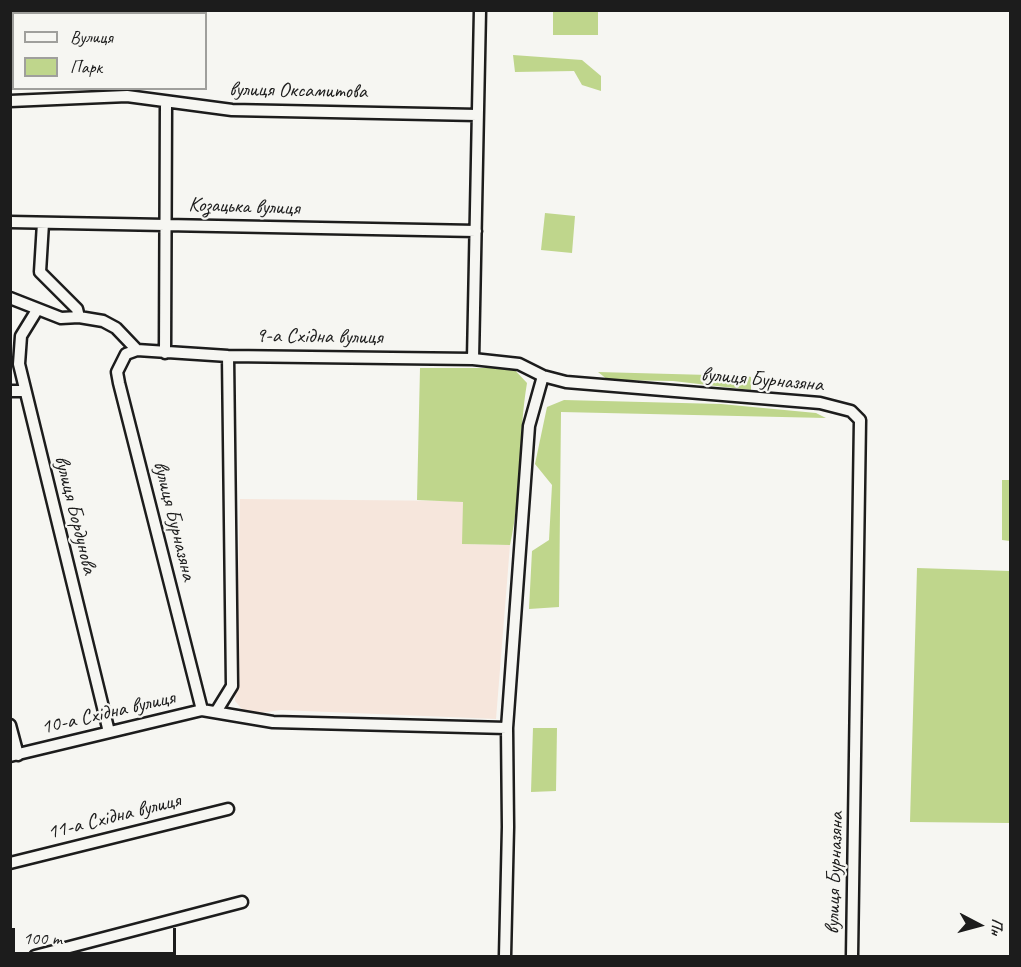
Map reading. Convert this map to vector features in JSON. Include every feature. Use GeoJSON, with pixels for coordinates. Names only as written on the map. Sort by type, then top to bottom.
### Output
{"type":"FeatureCollection","features":[{"type":"Feature","properties":{"kind":"street"},"geometry":{"type":"LineString","coordinates":[[473,359],[480,10]]}},
{"type":"Feature","properties":{"kind":"street","name":"вулиця Оксамитова"},"geometry":{"type":"LineString","coordinates":[[10,101],[127,96],[232,110],[477,115]]}},
{"type":"Feature","properties":{"kind":"street"},"geometry":{"type":"LineString","coordinates":[[165,353],[166,103]]}},
{"type":"Feature","properties":{"kind":"street","name":"Козацька вулиця"},"geometry":{"type":"LineString","coordinates":[[10,222],[476,231]]}},
{"type":"Feature","properties":{"kind":"street"},"geometry":{"type":"LineString","coordinates":[[43,223],[40,272],[77,309],[79,317]]}},
{"type":"Feature","properties":{"kind":"street"},"geometry":{"type":"LineString","coordinates":[[10,298],[61,318],[79,317],[104,321],[116,328],[137,350]]}},
{"type":"Feature","properties":{"kind":"street","name":"вулиця Бордунова"},"geometry":{"type":"LineString","coordinates":[[37,310],[21,336],[18,348],[24,391],[109,732]]}},
{"type":"Feature","properties":{"kind":"street","name":"9-а Східна вулиця"},"geometry":{"type":"LineString","coordinates":[[137,350],[228,356],[473,359]]}},
{"type":"Feature","properties":{"kind":"street","name":"вулиця Бурназяна"},"geometry":{"type":"LineString","coordinates":[[137,350],[126,354],[117,372],[202,710]]}},
{"type":"Feature","properties":{"kind":"street","name":"вулиця Бурназяна"},"geometry":{"type":"LineString","coordinates":[[216,712],[232,686],[228,356]]}},
{"type":"Feature","properties":{"kind":"street","name":"вулиця Бурназяна"},"geometry":{"type":"LineString","coordinates":[[473,359],[519,364],[543,376],[604,386],[781,398],[820,403],[851,411],[858,417],[861,426],[852,957]]}},
{"type":"Feature","properties":{"kind":"street"},"geometry":{"type":"LineString","coordinates":[[505,957],[508,827],[507,728],[529,426],[543,376]]}},
{"type":"Feature","properties":{"kind":"street"},"geometry":{"type":"LineString","coordinates":[[10,391],[24,391]]}},
{"type":"Feature","properties":{"kind":"street","name":"10-а Східна вулиця"},"geometry":{"type":"LineString","coordinates":[[14,755],[202,710],[273,722],[507,728]]}},
{"type":"Feature","properties":{"kind":"street"},"geometry":{"type":"LineString","coordinates":[[10,725],[14,755]]}},
{"type":"Feature","properties":{"kind":"street","name":"11-а Східна вулиця"},"geometry":{"type":"LineString","coordinates":[[10,863],[228,809]]}},
{"type":"Feature","properties":{"kind":"street"},"geometry":{"type":"LineString","coordinates":[[35,957],[242,902]]}},
{"type":"Feature","properties":{"kind":"shaded area"},"geometry":{"type":"Polygon","coordinates":[[[240,499],[463,501],[463,544],[510,545],[496,719],[281,710],[247,715],[235,701],[240,499]]]}},
{"type":"Feature","properties":{"kind":"green space"},"geometry":{"type":"Polygon","coordinates":[[[35,11],[157,11],[157,12],[37,12],[35,11]]]}},
{"type":"Feature","properties":{"kind":"green space"},"geometry":{"type":"Polygon","coordinates":[[[553,11],[598,11],[598,35],[553,35],[553,11]]]}},
{"type":"Feature","properties":{"kind":"green space"},"geometry":{"type":"Polygon","coordinates":[[[513,55],[582,60],[601,76],[601,91],[582,85],[574,71],[515,72],[513,55]]]}},
{"type":"Feature","properties":{"kind":"green space"},"geometry":{"type":"Polygon","coordinates":[[[545,213],[575,216],[572,253],[541,250],[545,213]]]}},
{"type":"Feature","properties":{"kind":"green space"},"geometry":{"type":"Polygon","coordinates":[[[420,368],[513,368],[527,383],[514,525],[510,545],[462,544],[463,502],[417,500],[420,368]]]}},
{"type":"Feature","properties":{"kind":"green space"},"geometry":{"type":"Polygon","coordinates":[[[598,372],[746,376],[751,377],[751,390],[673,381],[608,380],[598,372]]]}},
{"type":"Feature","properties":{"kind":"green space"},"geometry":{"type":"Polygon","coordinates":[[[564,400],[721,404],[816,413],[826,418],[561,412],[559,607],[529,609],[532,551],[549,540],[552,485],[535,464],[547,407],[564,400]]]}},
{"type":"Feature","properties":{"kind":"green space"},"geometry":{"type":"Polygon","coordinates":[[[1002,480],[1010,480],[1010,541],[1002,540],[1002,480]]]}},
{"type":"Feature","properties":{"kind":"green space"},"geometry":{"type":"Polygon","coordinates":[[[917,568],[1010,571],[1010,823],[910,822],[917,568]]]}},
{"type":"Feature","properties":{"kind":"green space"},"geometry":{"type":"Polygon","coordinates":[[[533,728],[557,728],[556,791],[531,792],[533,728]]]}}]}
